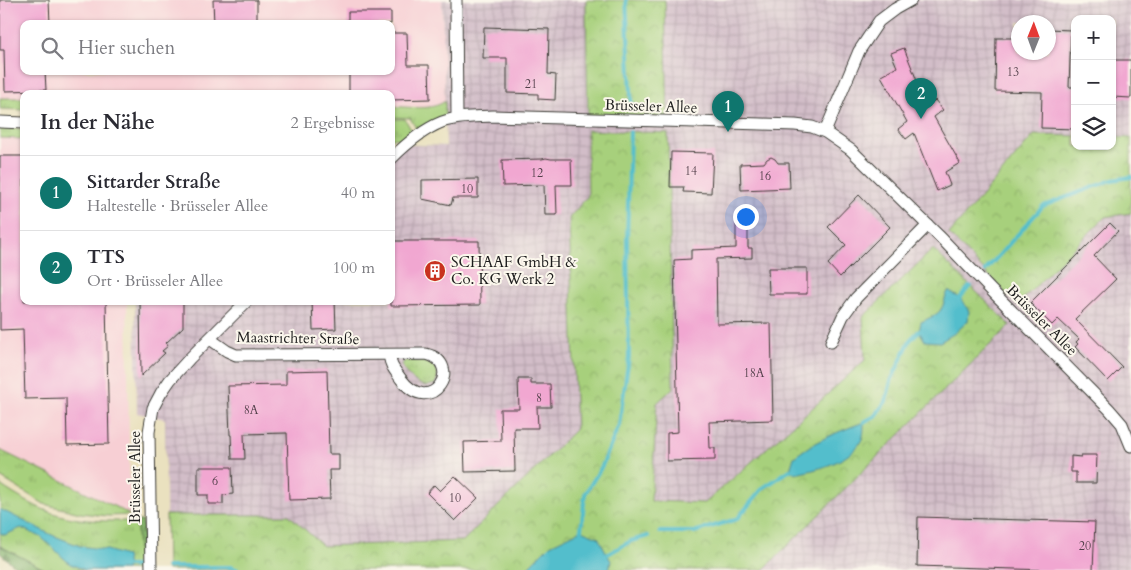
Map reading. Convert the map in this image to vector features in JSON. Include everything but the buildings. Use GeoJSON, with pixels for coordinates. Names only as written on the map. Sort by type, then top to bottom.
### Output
{"type":"FeatureCollection","features":[{"type":"Feature","properties":{"kind":"street"},"geometry":{"type":"LineString","coordinates":[[456,0],[457,118]]}},
{"type":"Feature","properties":{"kind":"street"},"geometry":{"type":"LineString","coordinates":[[825,132],[859,51],[879,21],[911,0]]}},
{"type":"Feature","properties":{"kind":"street","name":"Brüsseler Allee"},"geometry":{"type":"LineString","coordinates":[[395,152],[418,135],[442,122],[457,118],[493,116],[795,124],[825,132],[851,150],[928,225],[1109,409],[1122,424],[1130,442]]}},
{"type":"Feature","properties":{"kind":"street"},"geometry":{"type":"LineString","coordinates":[[0,122],[20,123]]}},
{"type":"Feature","properties":{"kind":"street"},"geometry":{"type":"LineString","coordinates":[[830,342],[843,316],[856,298],[928,225]]}},
{"type":"Feature","properties":{"kind":"street","name":"Brüsseler Allee"},"geometry":{"type":"LineString","coordinates":[[151,570],[148,432],[152,413],[161,393],[170,380],[243,305]]}},
{"type":"Feature","properties":{"kind":"street","name":"Maastrichter Straße"},"geometry":{"type":"LineString","coordinates":[[210,339],[236,355],[426,354],[437,359],[444,370],[442,382],[439,387],[428,394],[416,392],[404,383],[391,366],[389,355]]}},
{"type":"Feature","properties":{"kind":"shaded area"},"geometry":{"type":"Polygon","coordinates":[[[0,0],[442,0],[445,101],[431,107],[395,106],[395,90],[20,90],[20,98],[0,98],[0,0]]]}},
{"type":"Feature","properties":{"kind":"shaded area"},"geometry":{"type":"Polygon","coordinates":[[[442,0],[1131,0],[1131,570],[167,570],[165,419],[137,413],[135,305],[395,305],[395,144],[446,146],[442,0]]]}},
{"type":"Feature","properties":{"kind":"shaded area"},"geometry":{"type":"Polygon","coordinates":[[[0,128],[20,129],[20,305],[127,305],[130,515],[0,450],[0,128]]]}},
{"type":"Feature","properties":{"kind":"green space"},"geometry":{"type":"Polygon","coordinates":[[[586,0],[665,0],[668,118],[588,117],[586,0]]]}},
{"type":"Feature","properties":{"kind":"green space"},"geometry":{"type":"Polygon","coordinates":[[[0,98],[20,98],[20,110],[0,109],[0,98]]]}},
{"type":"Feature","properties":{"kind":"green space"},"geometry":{"type":"Polygon","coordinates":[[[445,101],[445,117],[417,130],[410,118],[395,117],[395,106],[427,107],[445,101]]]}},
{"type":"Feature","properties":{"kind":"green space"},"geometry":{"type":"Polygon","coordinates":[[[395,119],[405,119],[413,133],[402,139],[395,138],[395,119]]]}},
{"type":"Feature","properties":{"kind":"green space"},"geometry":{"type":"Polygon","coordinates":[[[0,128],[20,129],[20,139],[0,138],[0,128]]]}},
{"type":"Feature","properties":{"kind":"green space"},"geometry":{"type":"Polygon","coordinates":[[[587,130],[668,133],[673,388],[657,403],[651,501],[705,503],[818,403],[865,360],[863,317],[933,249],[1010,325],[763,570],[167,570],[166,515],[289,515],[323,546],[463,541],[576,429],[569,218],[588,196],[587,130]]]}},
{"type":"Feature","properties":{"kind":"green space"},"geometry":{"type":"Polygon","coordinates":[[[1034,135],[1071,136],[1071,150],[1116,150],[1116,137],[1131,138],[1131,213],[1105,217],[1017,305],[949,234],[1034,135]]]}},
{"type":"Feature","properties":{"kind":"green space"},"geometry":{"type":"Polygon","coordinates":[[[404,361],[423,362],[434,366],[437,371],[435,384],[427,386],[415,381],[403,368],[404,361]]]}},
{"type":"Feature","properties":{"kind":"green space"},"geometry":{"type":"Polygon","coordinates":[[[0,450],[130,515],[108,516],[80,513],[44,504],[0,477],[0,450]]]}},
{"type":"Feature","properties":{"kind":"green space"},"geometry":{"type":"Polygon","coordinates":[[[0,485],[28,502],[59,515],[88,520],[137,521],[138,570],[46,570],[0,546],[0,485]]]}},
{"type":"Feature","properties":{"kind":"green space"},"geometry":{"type":"Polygon","coordinates":[[[137,521],[143,521],[144,570],[138,570],[137,521]]]}},
{"type":"Feature","properties":{"kind":"green space"},"geometry":{"type":"Polygon","coordinates":[[[0,546],[46,570],[22,570],[16,567],[0,553],[0,546]]]}},
{"type":"Feature","properties":{"kind":"water"},"geometry":{"type":"Polygon","coordinates":[[[948,291],[960,298],[969,311],[968,321],[955,333],[940,342],[925,341],[919,331],[921,322],[940,311],[948,291]]]}},
{"type":"Feature","properties":{"kind":"water"},"geometry":{"type":"Polygon","coordinates":[[[864,422],[862,439],[856,448],[841,460],[795,474],[790,470],[794,457],[808,447],[828,436],[864,422]]]}},
{"type":"Feature","properties":{"kind":"water"},"geometry":{"type":"Polygon","coordinates":[[[0,509],[52,535],[80,546],[107,550],[126,556],[128,566],[126,570],[85,570],[70,564],[41,537],[21,528],[5,535],[0,533],[0,509]]]}},
{"type":"Feature","properties":{"kind":"water"},"geometry":{"type":"Polygon","coordinates":[[[581,530],[598,537],[611,561],[609,570],[525,570],[550,545],[581,530]]]}},
{"type":"Feature","properties":{"kind":"waterway"},"geometry":{"type":"LineString","coordinates":[[626,0],[631,109]]}},
{"type":"Feature","properties":{"kind":"waterway"},"geometry":{"type":"LineString","coordinates":[[581,530],[585,494],[602,466],[619,425],[629,357],[627,241],[630,132]]}},
{"type":"Feature","properties":{"kind":"waterway"},"geometry":{"type":"LineString","coordinates":[[985,271],[1043,206],[1112,180],[1131,177]]}},
{"type":"Feature","properties":{"kind":"waterway"},"geometry":{"type":"LineString","coordinates":[[960,298],[970,286]]}},
{"type":"Feature","properties":{"kind":"waterway"},"geometry":{"type":"LineString","coordinates":[[864,422],[875,416],[886,401],[891,381],[910,340],[919,331]]}},
{"type":"Feature","properties":{"kind":"waterway"},"geometry":{"type":"LineString","coordinates":[[660,532],[694,532],[737,519],[763,488],[790,470]]}},
{"type":"Feature","properties":{"kind":"waterway"},"geometry":{"type":"LineString","coordinates":[[608,554],[631,541],[648,536]]}},
{"type":"Feature","properties":{"kind":"waterway"},"geometry":{"type":"LineString","coordinates":[[128,566],[144,566]]}},
{"type":"Feature","properties":{"kind":"waterway"},"geometry":{"type":"LineString","coordinates":[[167,567],[231,567],[239,570]]}},
{"type":"Feature","properties":{"kind":"place","name":"TTS"},"geometry":{"type":"Point","coordinates":[921,119]}},
{"type":"Feature","properties":{"kind":"place","name":"Sittarder Straße"},"geometry":{"type":"Point","coordinates":[728,132]}},
{"type":"Feature","properties":{"kind":"place","name":"SCHAAF GmbH & Co. KG Werk 2"},"geometry":{"type":"Point","coordinates":[435,271]}}]}
